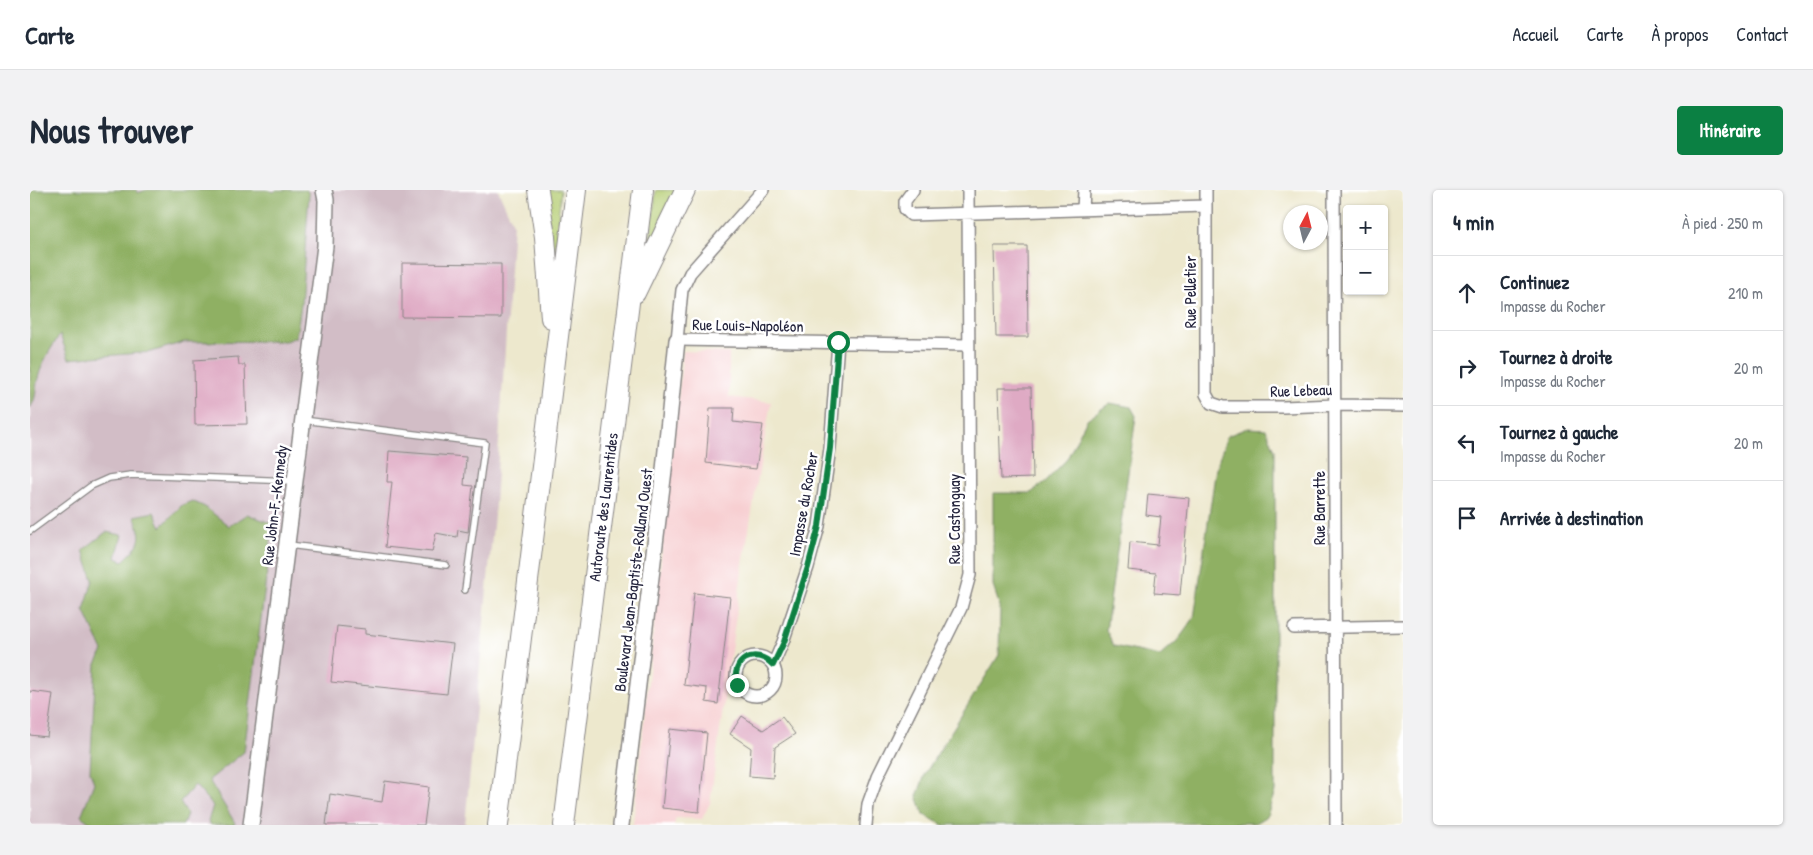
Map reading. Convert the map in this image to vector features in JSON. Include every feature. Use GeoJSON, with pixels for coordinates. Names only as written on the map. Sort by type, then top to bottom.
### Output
{"type":"FeatureCollection","features":[{"type":"Feature","properties":{"kind":"highway"},"geometry":{"type":"LineString","coordinates":[[538,190],[545,238],[554,362]]}},
{"type":"Feature","properties":{"kind":"highway"},"geometry":{"type":"LineString","coordinates":[[498,825],[576,190]]}},
{"type":"Feature","properties":{"kind":"highway","name":"Autoroute des Laurentides"},"geometry":{"type":"LineString","coordinates":[[564,825],[643,190]]}},
{"type":"Feature","properties":{"kind":"highway"},"geometry":{"type":"LineString","coordinates":[[627,308],[685,190]]}},
{"type":"Feature","properties":{"kind":"street","name":"Rue John-F.-Kennedy"},"geometry":{"type":"LineString","coordinates":[[250,825],[325,246],[326,200],[324,190]]}},
{"type":"Feature","properties":{"kind":"street"},"geometry":{"type":"LineString","coordinates":[[677,340],[682,290],[690,273],[763,190]]}},
{"type":"Feature","properties":{"kind":"street"},"geometry":{"type":"LineString","coordinates":[[913,190],[905,200],[905,209],[911,215],[1206,206]]}},
{"type":"Feature","properties":{"kind":"street","name":"Rue Castonguay"},"geometry":{"type":"LineString","coordinates":[[866,825],[868,804],[878,776],[961,608],[970,575],[968,190]]}},
{"type":"Feature","properties":{"kind":"street"},"geometry":{"type":"LineString","coordinates":[[1083,210],[1084,190]]}},
{"type":"Feature","properties":{"kind":"street","name":"Rue Pelletier"},"geometry":{"type":"LineString","coordinates":[[1206,190],[1206,394]]}},
{"type":"Feature","properties":{"kind":"street","name":"Rue Barrette"},"geometry":{"type":"LineString","coordinates":[[1334,190],[1336,825]]}},
{"type":"Feature","properties":{"kind":"street","name":"Rue Louis-Napoléon"},"geometry":{"type":"LineString","coordinates":[[677,340],[968,345]]}},
{"type":"Feature","properties":{"kind":"street","name":"Boulevard Jean-Baptiste-Rolland Ouest"},"geometry":{"type":"LineString","coordinates":[[621,825],[664,470],[677,340]]}},
{"type":"Feature","properties":{"kind":"street","name":"Impasse du Rocher"},"geometry":{"type":"LineString","coordinates":[[773,665],[784,642],[819,526],[830,448],[838,342]]}},
{"type":"Feature","properties":{"kind":"street","name":"Rue Lebeau"},"geometry":{"type":"LineString","coordinates":[[1206,394],[1211,403],[1222,407],[1403,406]]}},
{"type":"Feature","properties":{"kind":"street"},"geometry":{"type":"LineString","coordinates":[[1294,628],[1403,626]]}},
{"type":"Feature","properties":{"kind":"lane"},"geometry":{"type":"LineString","coordinates":[[303,420],[485,443],[465,590]]}},
{"type":"Feature","properties":{"kind":"lane"},"geometry":{"type":"LineString","coordinates":[[30,531],[91,486],[109,478],[131,476],[295,481]]}},
{"type":"Feature","properties":{"kind":"lane"},"geometry":{"type":"LineString","coordinates":[[287,545],[446,565]]}},
{"type":"Feature","properties":{"kind":"shaded area"},"geometry":{"type":"Polygon","coordinates":[[[30,190],[498,190],[513,223],[495,504],[465,825],[30,825],[30,190]]]}},
{"type":"Feature","properties":{"kind":"shaded area"},"geometry":{"type":"Polygon","coordinates":[[[683,351],[729,353],[729,397],[771,402],[743,564],[710,803],[702,819],[676,818],[674,825],[633,825],[683,351]]]}},
{"type":"Feature","properties":{"kind":"green space"},"geometry":{"type":"Polygon","coordinates":[[[30,190],[137,190],[137,193],[147,190],[268,190],[274,192],[276,190],[307,190],[309,195],[301,305],[296,337],[286,341],[184,342],[151,352],[69,359],[60,335],[42,366],[35,397],[30,408],[30,190]]]}},
{"type":"Feature","properties":{"kind":"green space"},"geometry":{"type":"Polygon","coordinates":[[[546,190],[561,190],[553,269],[546,190]]]}},
{"type":"Feature","properties":{"kind":"green space"},"geometry":{"type":"Polygon","coordinates":[[[656,190],[676,190],[649,249],[656,190]]]}},
{"type":"Feature","properties":{"kind":"green space"},"geometry":{"type":"Polygon","coordinates":[[[1110,403],[1131,407],[1136,416],[1106,630],[1114,646],[1160,656],[1178,640],[1194,618],[1216,468],[1227,436],[1247,428],[1266,429],[1275,450],[1275,791],[1267,816],[1255,823],[943,825],[924,815],[917,796],[926,772],[999,655],[1000,607],[993,586],[993,493],[1031,493],[1046,481],[1067,459],[1087,419],[1110,403]]]}},
{"type":"Feature","properties":{"kind":"green space"},"geometry":{"type":"Polygon","coordinates":[[[192,501],[205,507],[229,526],[247,514],[273,524],[244,752],[209,780],[235,823],[234,825],[211,825],[208,821],[213,806],[195,785],[180,802],[187,814],[183,825],[93,825],[81,816],[94,783],[90,771],[96,664],[103,651],[84,610],[93,580],[83,550],[106,532],[122,535],[116,558],[123,561],[134,550],[139,541],[139,530],[134,516],[154,512],[161,527],[182,505],[192,501]]]}},
{"type":"Feature","properties":{"kind":"building"},"geometry":{"type":"Polygon","coordinates":[[[994,246],[1027,246],[1028,337],[996,337],[994,246]]]}},
{"type":"Feature","properties":{"kind":"building"},"geometry":{"type":"Polygon","coordinates":[[[402,263],[501,264],[501,318],[402,317],[402,263]]]}},
{"type":"Feature","properties":{"kind":"building"},"geometry":{"type":"Polygon","coordinates":[[[238,357],[239,365],[245,365],[247,424],[195,425],[194,360],[238,357]]]}},
{"type":"Feature","properties":{"kind":"building"},"geometry":{"type":"Polygon","coordinates":[[[998,388],[1031,388],[1033,478],[1001,479],[998,388]]]}},
{"type":"Feature","properties":{"kind":"building"},"geometry":{"type":"Polygon","coordinates":[[[710,408],[734,408],[733,422],[763,425],[756,469],[706,463],[710,408]]]}},
{"type":"Feature","properties":{"kind":"building"},"geometry":{"type":"Polygon","coordinates":[[[389,451],[466,457],[464,485],[473,486],[468,532],[458,530],[457,537],[436,533],[432,552],[385,547],[392,482],[387,482],[389,451]]]}},
{"type":"Feature","properties":{"kind":"building"},"geometry":{"type":"Polygon","coordinates":[[[1148,494],[1189,498],[1180,595],[1154,593],[1156,573],[1128,570],[1130,542],[1158,545],[1161,517],[1146,515],[1148,494]]]}},
{"type":"Feature","properties":{"kind":"building"},"geometry":{"type":"Polygon","coordinates":[[[694,593],[730,597],[718,704],[706,702],[707,688],[684,685],[694,593]]]}},
{"type":"Feature","properties":{"kind":"building"},"geometry":{"type":"Polygon","coordinates":[[[337,626],[365,629],[365,634],[453,644],[447,694],[331,682],[337,626]]]}},
{"type":"Feature","properties":{"kind":"building"},"geometry":{"type":"Polygon","coordinates":[[[30,691],[53,694],[47,737],[30,735],[30,691]]]}},
{"type":"Feature","properties":{"kind":"building"},"geometry":{"type":"Polygon","coordinates":[[[742,716],[763,730],[782,717],[795,734],[775,747],[773,778],[749,776],[751,748],[730,734],[742,716]]]}},
{"type":"Feature","properties":{"kind":"building"},"geometry":{"type":"Polygon","coordinates":[[[670,729],[707,733],[699,812],[662,808],[670,729]]]}},
{"type":"Feature","properties":{"kind":"building"},"geometry":{"type":"Polygon","coordinates":[[[385,781],[429,787],[424,825],[326,825],[330,794],[382,802],[385,781]]]}},
{"type":"Feature","properties":{"kind":"route"},"geometry":{"type":"LineString","coordinates":[[737,685],[735,679],[736,672],[738,665],[743,660],[749,657],[762,657],[773,665],[784,642],[808,567],[819,526],[830,448],[838,342]]}}]}
